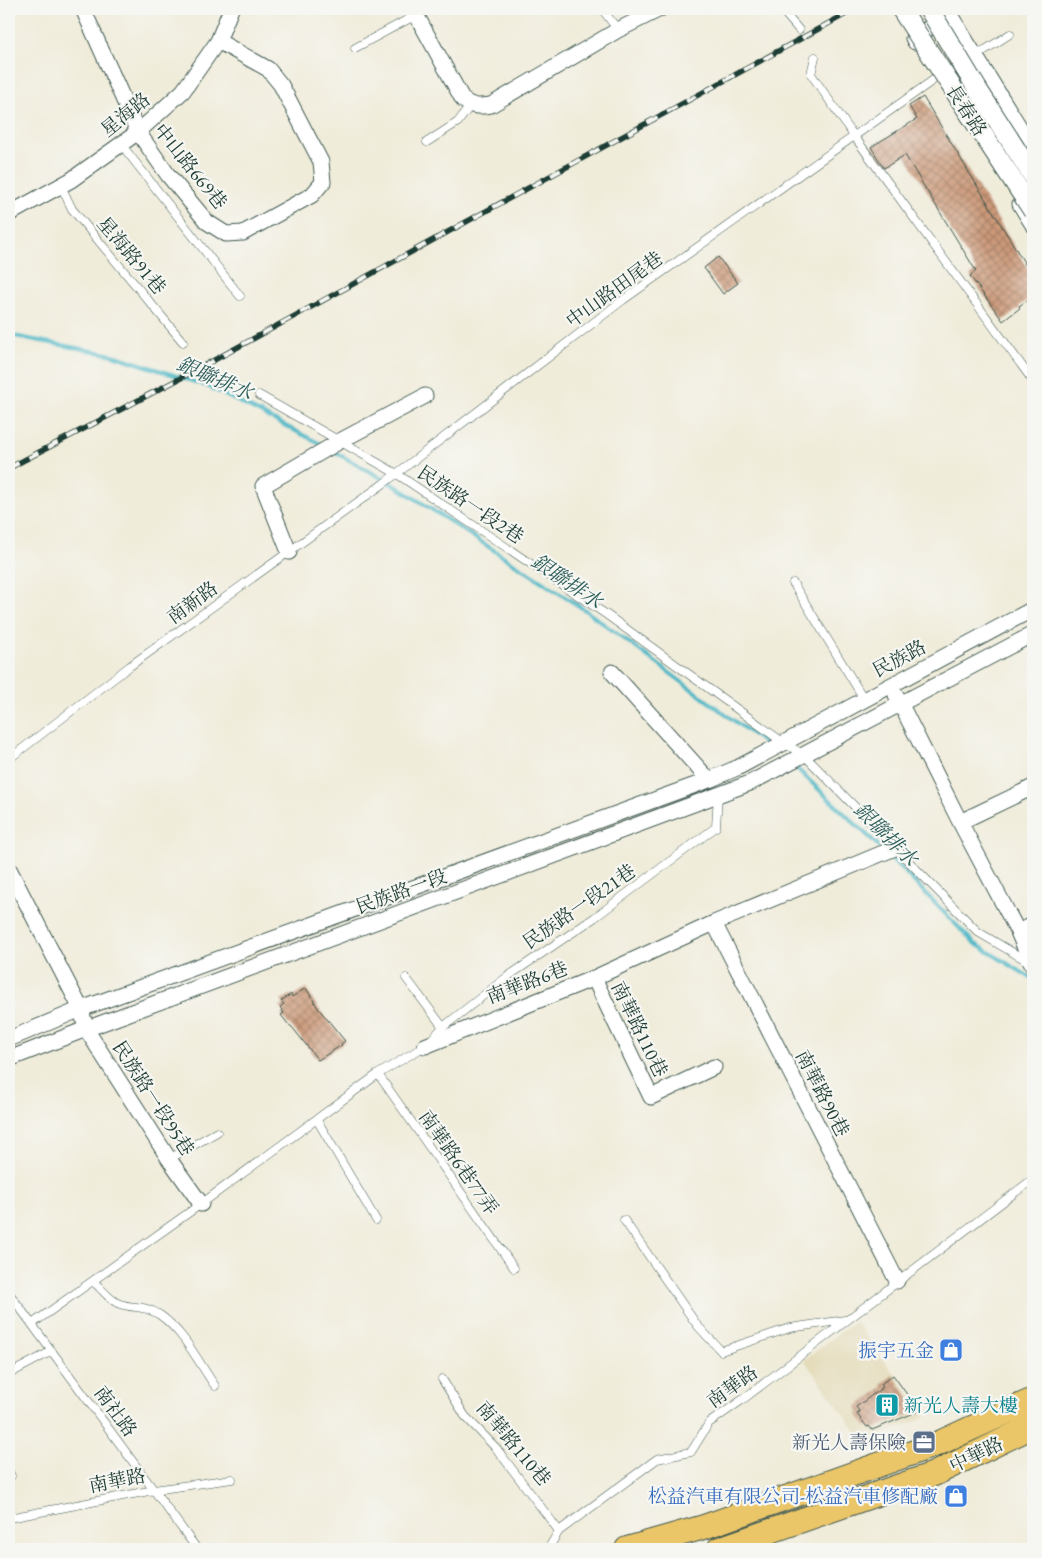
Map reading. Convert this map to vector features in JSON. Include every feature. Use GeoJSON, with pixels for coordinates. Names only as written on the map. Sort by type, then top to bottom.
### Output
{"type":"FeatureCollection","features":[{"type":"Feature","properties":{"kind":"main road","name":"中華路"},"geometry":{"type":"LineString","coordinates":[[627,1549],[704,1527],[937,1444],[1033,1400]]}},
{"type":"Feature","properties":{"kind":"main road","name":"中華路"},"geometry":{"type":"LineString","coordinates":[[719,1549],[934,1474],[1033,1426]]}},
{"type":"Feature","properties":{"kind":"street","name":"中山路669巷"},"geometry":{"type":"LineString","coordinates":[[82,9],[138,132],[168,174],[207,222],[226,234],[243,233],[312,195],[323,182],[321,162],[281,86],[268,69],[218,41]]}},
{"type":"Feature","properties":{"kind":"street","name":"星海路"},"geometry":{"type":"LineString","coordinates":[[10,208],[61,186],[138,132],[183,90],[218,41],[231,9]]}},
{"type":"Feature","properties":{"kind":"street"},"geometry":{"type":"LineString","coordinates":[[415,12],[463,100],[470,106],[478,107],[490,105],[618,30],[660,9]]}},
{"type":"Feature","properties":{"kind":"street","name":"長春路"},"geometry":{"type":"LineString","coordinates":[[901,9],[1033,211]]}},
{"type":"Feature","properties":{"kind":"street","name":"長春路"},"geometry":{"type":"LineString","coordinates":[[928,9],[1033,176]]}},
{"type":"Feature","properties":{"kind":"street"},"geometry":{"type":"LineString","coordinates":[[1033,149],[950,15],[913,38],[1033,225]]}},
{"type":"Feature","properties":{"kind":"street"},"geometry":{"type":"LineString","coordinates":[[289,552],[263,486],[340,441],[425,396]]}},
{"type":"Feature","properties":{"kind":"street","name":"民族路"},"geometry":{"type":"LineString","coordinates":[[776,747],[1033,609]]}},
{"type":"Feature","properties":{"kind":"street"},"geometry":{"type":"LineString","coordinates":[[795,760],[1033,634]]}},
{"type":"Feature","properties":{"kind":"street"},"geometry":{"type":"LineString","coordinates":[[612,672],[709,780]]}},
{"type":"Feature","properties":{"kind":"street"},"geometry":{"type":"LineString","coordinates":[[891,685],[1018,932],[1033,965]]}},
{"type":"Feature","properties":{"kind":"street","name":"民族路一段"},"geometry":{"type":"LineString","coordinates":[[9,1038],[82,1009],[709,780],[739,767],[776,747]]}},
{"type":"Feature","properties":{"kind":"street","name":"民族路一段"},"geometry":{"type":"LineString","coordinates":[[9,1060],[86,1029],[719,795],[750,783],[795,760]]}},
{"type":"Feature","properties":{"kind":"street"},"geometry":{"type":"LineString","coordinates":[[960,822],[1033,787]]}},
{"type":"Feature","properties":{"kind":"street"},"geometry":{"type":"LineString","coordinates":[[595,822],[600,839]]}},
{"type":"Feature","properties":{"kind":"street","name":"南華路6巷"},"geometry":{"type":"LineString","coordinates":[[425,1046],[594,978],[714,923],[888,851]]}},
{"type":"Feature","properties":{"kind":"street","name":"民族路一段95巷"},"geometry":{"type":"LineString","coordinates":[[9,869],[82,1009],[86,1029],[169,1159],[202,1204]]}},
{"type":"Feature","properties":{"kind":"street","name":"南華路90巷"},"geometry":{"type":"LineString","coordinates":[[714,923],[897,1281]]}},
{"type":"Feature","properties":{"kind":"street"},"geometry":{"type":"LineString","coordinates":[[1018,932],[1033,925]]}},
{"type":"Feature","properties":{"kind":"street","name":"南華路110巷"},"geometry":{"type":"LineString","coordinates":[[594,978],[651,1097],[714,1067]]}},
{"type":"Feature","properties":{"kind":"lane"},"geometry":{"type":"LineString","coordinates":[[602,9],[618,30]]}},
{"type":"Feature","properties":{"kind":"lane"},"geometry":{"type":"LineString","coordinates":[[782,9],[799,30]]}},
{"type":"Feature","properties":{"kind":"lane"},"geometry":{"type":"LineString","coordinates":[[355,48],[415,12]]}},
{"type":"Feature","properties":{"kind":"lane","name":"中山路田尾巷"},"geometry":{"type":"LineString","coordinates":[[397,474],[623,300],[938,76],[976,56],[1010,34]]}},
{"type":"Feature","properties":{"kind":"lane"},"geometry":{"type":"LineString","coordinates":[[815,57],[811,74],[1033,381]]}},
{"type":"Feature","properties":{"kind":"lane"},"geometry":{"type":"LineString","coordinates":[[427,142],[458,122],[470,106]]}},
{"type":"Feature","properties":{"kind":"lane"},"geometry":{"type":"LineString","coordinates":[[121,144],[240,296]]}},
{"type":"Feature","properties":{"kind":"lane","name":"星海路91巷"},"geometry":{"type":"LineString","coordinates":[[61,186],[72,209],[183,342]]}},
{"type":"Feature","properties":{"kind":"lane","name":"民族路一段2巷"},"geometry":{"type":"LineString","coordinates":[[259,395],[397,474],[607,615],[795,760],[888,851],[978,932],[1033,965]]}},
{"type":"Feature","properties":{"kind":"lane","name":"南新路"},"geometry":{"type":"LineString","coordinates":[[9,759],[130,666],[397,474]]}},
{"type":"Feature","properties":{"kind":"lane"},"geometry":{"type":"LineString","coordinates":[[793,583],[864,699]]}},
{"type":"Feature","properties":{"kind":"lane"},"geometry":{"type":"LineString","coordinates":[[709,780],[719,795]]}},
{"type":"Feature","properties":{"kind":"lane","name":"民族路一段21巷"},"geometry":{"type":"LineString","coordinates":[[425,1046],[443,1027],[507,977],[594,918],[716,827],[719,795]]}},
{"type":"Feature","properties":{"kind":"lane"},"geometry":{"type":"LineString","coordinates":[[406,978],[443,1027]]}},
{"type":"Feature","properties":{"kind":"lane","name":"南華路6巷"},"geometry":{"type":"LineString","coordinates":[[32,1324],[202,1204],[378,1074],[425,1046]]}},
{"type":"Feature","properties":{"kind":"lane","name":"南華路6巷77弄"},"geometry":{"type":"LineString","coordinates":[[378,1074],[514,1268]]}},
{"type":"Feature","properties":{"kind":"lane"},"geometry":{"type":"LineString","coordinates":[[317,1120],[376,1220]]}},
{"type":"Feature","properties":{"kind":"lane"},"geometry":{"type":"LineString","coordinates":[[169,1159],[217,1132]]}},
{"type":"Feature","properties":{"kind":"lane","name":"南華路"},"geometry":{"type":"LineString","coordinates":[[548,1549],[559,1531],[657,1459],[691,1452],[709,1423],[1033,1179]]}},
{"type":"Feature","properties":{"kind":"lane","name":"南華路"},"geometry":{"type":"LineString","coordinates":[[624,1220],[697,1325],[721,1351],[790,1328],[846,1320]]}},
{"type":"Feature","properties":{"kind":"lane"},"geometry":{"type":"LineString","coordinates":[[93,1281],[115,1302],[147,1308],[161,1316],[179,1334],[214,1386]]}},
{"type":"Feature","properties":{"kind":"lane","name":"南社路"},"geometry":{"type":"LineString","coordinates":[[9,1293],[197,1549]]}},
{"type":"Feature","properties":{"kind":"lane"},"geometry":{"type":"LineString","coordinates":[[9,1374],[52,1350]]}},
{"type":"Feature","properties":{"kind":"lane","name":"南華路110巷"},"geometry":{"type":"LineString","coordinates":[[442,1379],[465,1416],[496,1448],[559,1531]]}},
{"type":"Feature","properties":{"kind":"lane"},"geometry":{"type":"LineString","coordinates":[[9,1472],[11,1476],[9,1477]]}},
{"type":"Feature","properties":{"kind":"lane","name":"南華路"},"geometry":{"type":"LineString","coordinates":[[9,1518],[154,1490],[232,1479]]}},
{"type":"Feature","properties":{"kind":"shaded area"},"geometry":{"type":"Polygon","coordinates":[[[855,1321],[926,1417],[864,1442],[804,1360],[855,1321]]]}},
{"type":"Feature","properties":{"kind":"building"},"geometry":{"type":"Polygon","coordinates":[[[923,97],[1033,277],[1033,297],[1019,306],[1020,308],[1003,321],[970,276],[976,271],[905,155],[884,168],[871,147],[917,119],[909,106],[923,97]]]}},
{"type":"Feature","properties":{"kind":"building"},"geometry":{"type":"Polygon","coordinates":[[[718,257],[738,283],[723,294],[704,268],[718,257]]]}},
{"type":"Feature","properties":{"kind":"building"},"geometry":{"type":"Polygon","coordinates":[[[306,988],[318,1008],[345,1041],[342,1045],[318,1060],[281,1015],[284,1013],[280,1007],[284,1004],[281,1001],[291,994],[292,997],[306,988]]]}},
{"type":"Feature","properties":{"kind":"building","name":"新光人壽大樓"},"geometry":{"type":"Polygon","coordinates":[[[893,1375],[919,1411],[872,1430],[869,1426],[867,1427],[857,1414],[860,1412],[856,1407],[883,1387],[881,1384],[893,1375]]]}},
{"type":"Feature","properties":{"kind":"waterway","name":"銀聯排水"},"geometry":{"type":"LineString","coordinates":[[9,335],[113,355],[207,386],[323,445]]}},
{"type":"Feature","properties":{"kind":"waterway","name":"銀聯排水"},"geometry":{"type":"LineString","coordinates":[[331,450],[399,488],[585,610],[768,746]]}},
{"type":"Feature","properties":{"kind":"waterway","name":"銀聯排水"},"geometry":{"type":"LineString","coordinates":[[793,765],[883,850]]}},
{"type":"Feature","properties":{"kind":"waterway","name":"銀聯排水"},"geometry":{"type":"LineString","coordinates":[[888,855],[974,943],[1033,979]]}},
{"type":"Feature","properties":{"kind":"railway"},"geometry":{"type":"LineString","coordinates":[[9,468],[196,370],[855,9]]}},
{"type":"Feature","properties":{"kind":"place","name":"振宇五金"},"geometry":{"type":"Point","coordinates":[951,1350]}},
{"type":"Feature","properties":{"kind":"place","name":"新光人壽大樓"},"geometry":{"type":"Point","coordinates":[887,1405]}},
{"type":"Feature","properties":{"kind":"place","name":"新光人壽保險"},"geometry":{"type":"Point","coordinates":[924,1442]}},
{"type":"Feature","properties":{"kind":"place","name":"松益汽車有限公司-松益汽車修配廠"},"geometry":{"type":"Point","coordinates":[956,1496]}}]}
